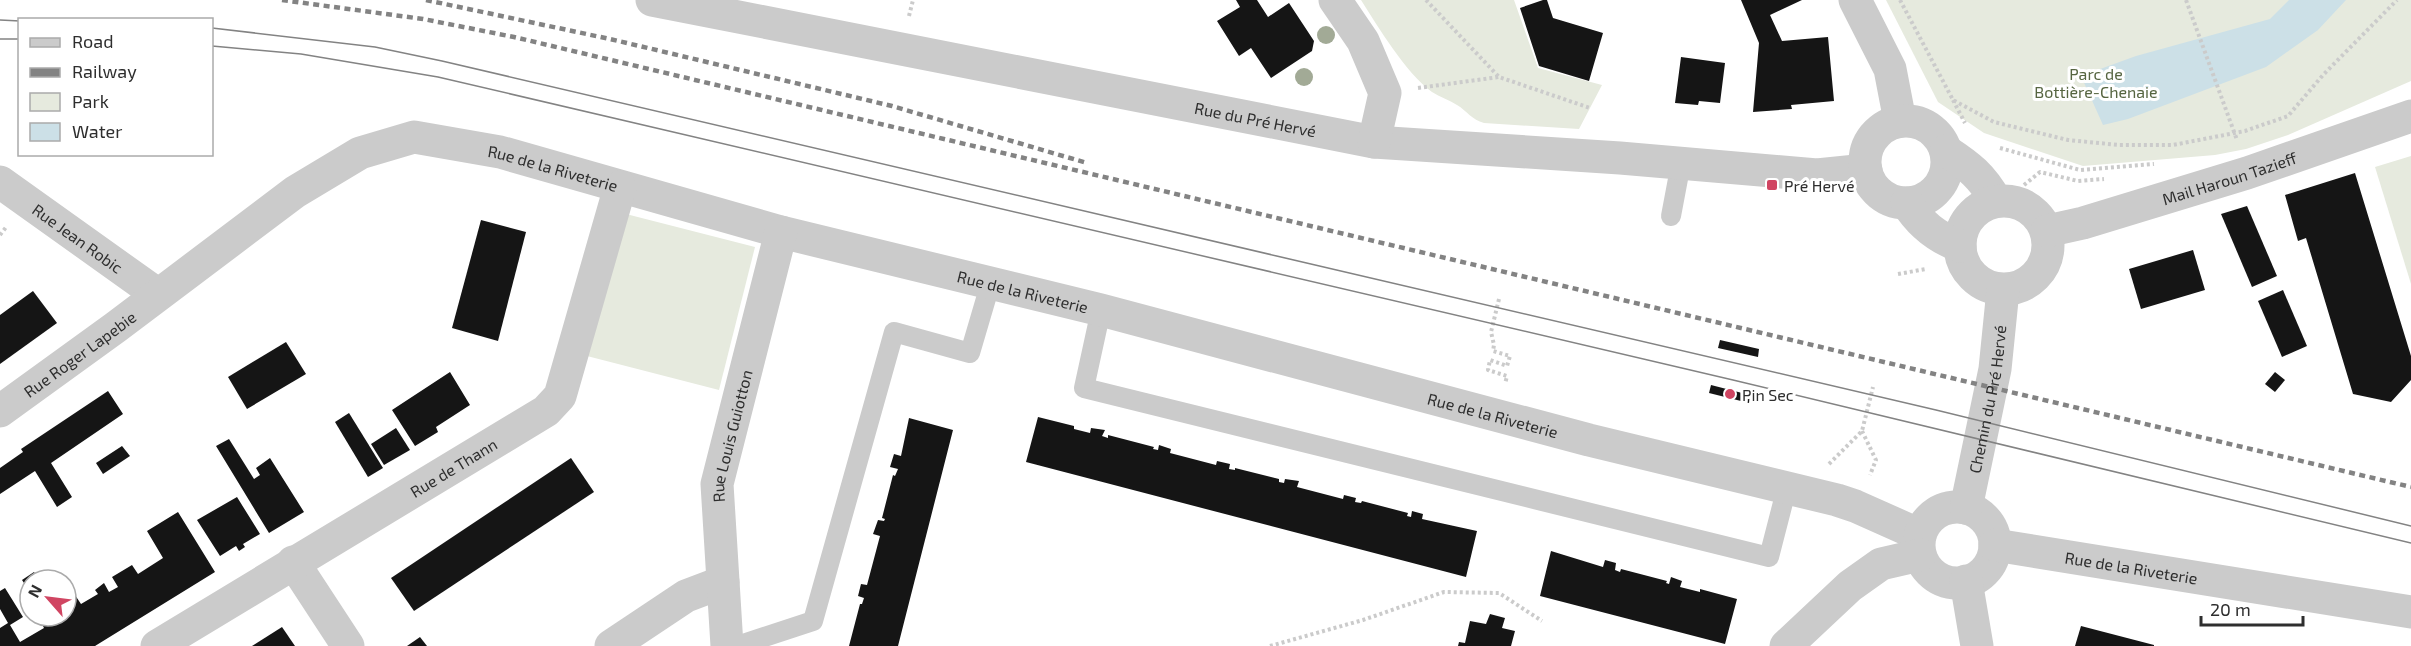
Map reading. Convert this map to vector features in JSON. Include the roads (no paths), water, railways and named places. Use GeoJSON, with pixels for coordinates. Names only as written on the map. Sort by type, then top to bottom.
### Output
{"type":"FeatureCollection","features":[{"type":"Feature","properties":{"kind":"street","name":"Rue du Pré Hervé"},"geometry":{"type":"LineString","coordinates":[[652,0],[1374,142],[1817,175],[1866,170]]}},
{"type":"Feature","properties":{"kind":"street"},"geometry":{"type":"LineString","coordinates":[[1335,0],[1363,41],[1385,93],[1374,142]]}},
{"type":"Feature","properties":{"kind":"street"},"geometry":{"type":"LineString","coordinates":[[1855,0],[1890,69],[1900,121]]}},
{"type":"Feature","properties":{"kind":"street","name":"Mail Haroun Tazieff"},"geometry":{"type":"LineString","coordinates":[[2047,231],[2083,223],[2247,173],[2411,116]]}},
{"type":"Feature","properties":{"kind":"street"},"geometry":{"type":"LineString","coordinates":[[1900,121],[1923,124],[1941,140],[1958,141],[1947,163],[1945,176],[1930,195],[1907,203],[1892,200],[1881,194],[1871,183],[1866,170],[1866,159],[1873,138],[1880,130],[1900,121]]}},
{"type":"Feature","properties":{"kind":"street","name":"Rue de la Riveterie"},"geometry":{"type":"LineString","coordinates":[[157,294],[295,192],[360,153],[414,137],[500,152],[781,232],[939,270],[990,285],[1101,310],[1589,440],[1787,487],[1855,506],[1920,545]]}},
{"type":"Feature","properties":{"kind":"street"},"geometry":{"type":"LineString","coordinates":[[1958,141],[1968,165],[1985,182],[1996,201]]}},
{"type":"Feature","properties":{"kind":"street","name":"Rue Jean Robic"},"geometry":{"type":"LineString","coordinates":[[0,182],[157,294]]}},
{"type":"Feature","properties":{"kind":"street","name":"Rue de Thann"},"geometry":{"type":"LineString","coordinates":[[158,646],[293,562],[546,411],[560,396],[620,187]]}},
{"type":"Feature","properties":{"kind":"street"},"geometry":{"type":"LineString","coordinates":[[1996,201],[2013,201],[2024,204],[2042,220],[2047,231],[2049,245],[2047,259],[2040,272],[2023,285],[2003,290],[1984,284],[1968,271],[1962,259],[1961,234],[1966,222],[1984,205],[1996,201]]}},
{"type":"Feature","properties":{"kind":"street"},"geometry":{"type":"LineString","coordinates":[[1907,203],[1916,217],[1940,238],[1960,246]]}},
{"type":"Feature","properties":{"kind":"street","name":"Rue Louis Guiotton"},"geometry":{"type":"LineString","coordinates":[[727,646],[717,484],[781,232]]}},
{"type":"Feature","properties":{"kind":"street","name":"Chemin du Pré Hervé"},"geometry":{"type":"LineString","coordinates":[[1966,508],[1995,369],[2003,290]]}},
{"type":"Feature","properties":{"kind":"street","name":"Rue Roger Lapebie"},"geometry":{"type":"LineString","coordinates":[[0,411],[116,327],[157,294]]}},
{"type":"Feature","properties":{"kind":"street"},"geometry":{"type":"LineString","coordinates":[[1947,508],[1966,508],[1976,512],[1989,526],[1995,545],[1991,561],[1974,579],[1966,582],[1949,582],[1934,575],[1923,563],[1920,545],[1930,518],[1937,512],[1947,508]]}},
{"type":"Feature","properties":{"kind":"street"},"geometry":{"type":"LineString","coordinates":[[1786,646],[1850,586],[1881,564],[1920,545]]}},
{"type":"Feature","properties":{"kind":"street","name":"Rue de la Riveterie"},"geometry":{"type":"LineString","coordinates":[[1995,545],[2411,612]]}},
{"type":"Feature","properties":{"kind":"street"},"geometry":{"type":"LineString","coordinates":[[293,562],[348,646]]}},
{"type":"Feature","properties":{"kind":"street"},"geometry":{"type":"LineString","coordinates":[[610,646],[686,596],[723,582]]}},
{"type":"Feature","properties":{"kind":"street"},"geometry":{"type":"LineString","coordinates":[[1966,582],[1977,646]]}},
{"type":"Feature","properties":{"kind":"lane"},"geometry":{"type":"LineString","coordinates":[[1671,216],[1681,164]]}},
{"type":"Feature","properties":{"kind":"lane"},"geometry":{"type":"LineString","coordinates":[[737,646],[813,621],[894,332],[970,353],[990,285]]}},
{"type":"Feature","properties":{"kind":"lane"},"geometry":{"type":"LineString","coordinates":[[1101,310],[1084,388],[1769,557],[1787,487]]}},
{"type":"Feature","properties":{"kind":"water"},"geometry":{"type":"Polygon","coordinates":[[[2289,0],[2346,0],[2318,30],[2266,67],[2128,119],[2103,125],[2081,76],[2136,56],[2270,19],[2289,0]]]}},
{"type":"Feature","properties":{"kind":"tram line"},"geometry":{"type":"LineString","coordinates":[[0,20],[18,21]]}},
{"type":"Feature","properties":{"kind":"tram line"},"geometry":{"type":"LineString","coordinates":[[213,28],[375,47],[442,61],[1936,410],[2411,526]]}},
{"type":"Feature","properties":{"kind":"tram line"},"geometry":{"type":"LineString","coordinates":[[0,39],[18,39]]}},
{"type":"Feature","properties":{"kind":"tram line"},"geometry":{"type":"LineString","coordinates":[[213,46],[301,54],[438,77],[1733,380],[2411,543]]}},
{"type":"Feature","properties":{"kind":"railway"},"geometry":{"type":"LineString","coordinates":[[282,0],[423,19],[514,37],[2411,487]]}},
{"type":"Feature","properties":{"kind":"railway"},"geometry":{"type":"LineString","coordinates":[[426,0],[610,39],[892,106],[1087,163]]}},
{"type":"Feature","properties":{"kind":"place","name":"Pré Hervé"},"geometry":{"type":"Point","coordinates":[1772,185]}},
{"type":"Feature","properties":{"kind":"place","name":"Pin Sec"},"geometry":{"type":"Point","coordinates":[1730,394]}},
{"type":"Feature","properties":{"kind":"park label","name":"Parc de Bottière-Chenaie"},"geometry":{"type":"Point","coordinates":[2096,82]}}]}
